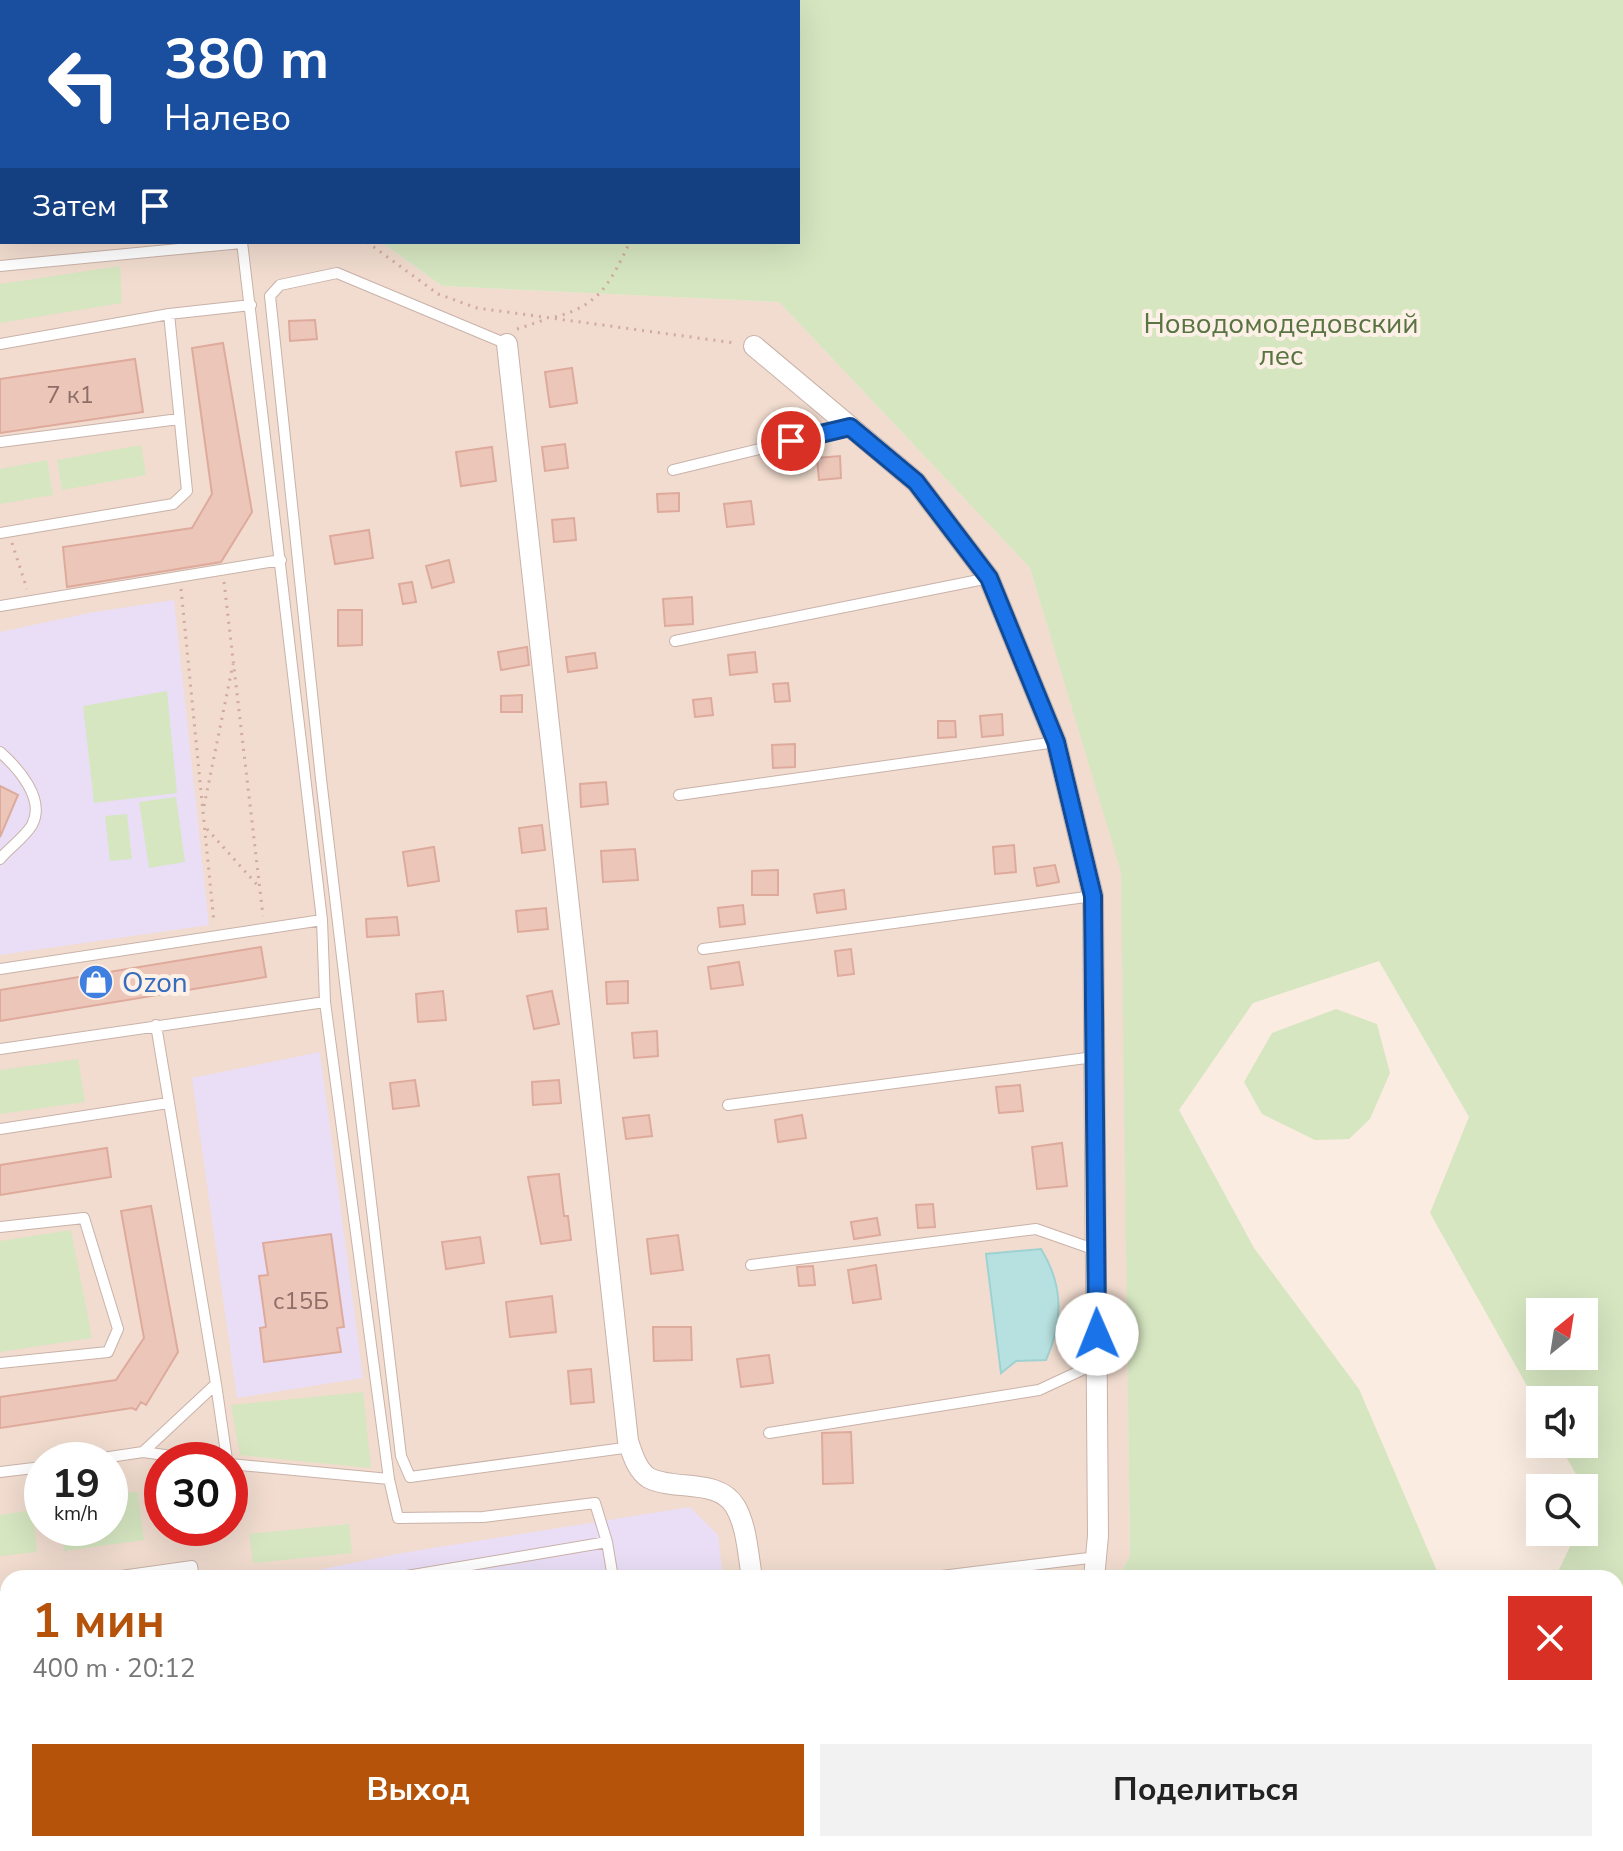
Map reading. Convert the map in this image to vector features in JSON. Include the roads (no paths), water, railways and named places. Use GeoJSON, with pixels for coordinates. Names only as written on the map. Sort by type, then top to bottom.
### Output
{"type":"FeatureCollection","features":[{"type":"Feature","properties":{"kind":"street"},"geometry":{"type":"LineString","coordinates":[[507,344],[631,1447],[635,1461],[648,1477],[717,1491],[735,1504],[750,1570]]}},
{"type":"Feature","properties":{"kind":"street"},"geometry":{"type":"LineString","coordinates":[[754,346],[916,482],[989,578],[1056,742],[1093,896],[1097,1363],[1095,1570]]}},
{"type":"Feature","properties":{"kind":"lane"},"geometry":{"type":"LineString","coordinates":[[0,266],[222,244]]}},
{"type":"Feature","properties":{"kind":"lane"},"geometry":{"type":"LineString","coordinates":[[242,244],[322,920],[325,1002],[389,1479],[398,1518],[483,1517],[595,1503],[612,1570]]}},
{"type":"Feature","properties":{"kind":"lane"},"geometry":{"type":"LineString","coordinates":[[507,344],[337,273],[280,285],[270,296],[317,748],[401,1456],[410,1477],[631,1447]]}},
{"type":"Feature","properties":{"kind":"lane"},"geometry":{"type":"LineString","coordinates":[[0,344],[169,314],[251,305]]}},
{"type":"Feature","properties":{"kind":"lane"},"geometry":{"type":"LineString","coordinates":[[5,533],[173,504],[187,491],[169,314]]}},
{"type":"Feature","properties":{"kind":"lane"},"geometry":{"type":"LineString","coordinates":[[0,442],[179,419]]}},
{"type":"Feature","properties":{"kind":"lane"},"geometry":{"type":"LineString","coordinates":[[673,470],[850,427]]}},
{"type":"Feature","properties":{"kind":"lane"},"geometry":{"type":"LineString","coordinates":[[0,606],[281,560]]}},
{"type":"Feature","properties":{"kind":"lane"},"geometry":{"type":"LineString","coordinates":[[675,641],[989,578]]}},
{"type":"Feature","properties":{"kind":"lane"},"geometry":{"type":"LineString","coordinates":[[679,795],[1056,742]]}},
{"type":"Feature","properties":{"kind":"lane"},"geometry":{"type":"LineString","coordinates":[[0,752],[14,764],[30,789],[36,807],[32,825],[0,859]]}},
{"type":"Feature","properties":{"kind":"lane"},"geometry":{"type":"LineString","coordinates":[[703,949],[1093,896]]}},
{"type":"Feature","properties":{"kind":"lane"},"geometry":{"type":"LineString","coordinates":[[1,965],[322,920]]}},
{"type":"Feature","properties":{"kind":"lane"},"geometry":{"type":"LineString","coordinates":[[0,1049],[325,1002]]}},
{"type":"Feature","properties":{"kind":"lane"},"geometry":{"type":"LineString","coordinates":[[156,1025],[225,1442]]}},
{"type":"Feature","properties":{"kind":"lane"},"geometry":{"type":"LineString","coordinates":[[728,1105],[1094,1057]]}},
{"type":"Feature","properties":{"kind":"lane"},"geometry":{"type":"LineString","coordinates":[[0,1129],[168,1103]]}},
{"type":"Feature","properties":{"kind":"lane"},"geometry":{"type":"LineString","coordinates":[[0,1227],[84,1218],[118,1329],[108,1352],[0,1363]]}},
{"type":"Feature","properties":{"kind":"lane"},"geometry":{"type":"LineString","coordinates":[[751,1265],[1036,1229],[1096,1250]]}},
{"type":"Feature","properties":{"kind":"lane"},"geometry":{"type":"LineString","coordinates":[[769,1433],[1039,1390],[1097,1363]]}},
{"type":"Feature","properties":{"kind":"lane"},"geometry":{"type":"LineString","coordinates":[[128,1454],[143,1452],[216,1384]]}},
{"type":"Feature","properties":{"kind":"lane"},"geometry":{"type":"LineString","coordinates":[[248,1464],[389,1479]]}},
{"type":"Feature","properties":{"kind":"lane"},"geometry":{"type":"LineString","coordinates":[[0,1472],[24,1469]]}},
{"type":"Feature","properties":{"kind":"lane"},"geometry":{"type":"LineString","coordinates":[[442,1570],[607,1542]]}},
{"type":"Feature","properties":{"kind":"lane"},"geometry":{"type":"LineString","coordinates":[[991,1570],[1097,1557]]}},
{"type":"Feature","properties":{"kind":"lane"},"geometry":{"type":"LineString","coordinates":[[164,1570],[192,1566],[193,1570]]}},
{"type":"Feature","properties":{"kind":"water"},"geometry":{"type":"Polygon","coordinates":[[[1041,1249],[1057,1290],[1058,1318],[1052,1346],[1046,1360],[1016,1361],[1001,1373],[986,1254],[1041,1249]]]}},
{"type":"Feature","properties":{"kind":"place","name":"Ozon"},"geometry":{"type":"Point","coordinates":[96,982]}},
{"type":"Feature","properties":{"kind":"park label","name":"Новодомодедовский лес"},"geometry":{"type":"Point","coordinates":[1281,339]}}]}
